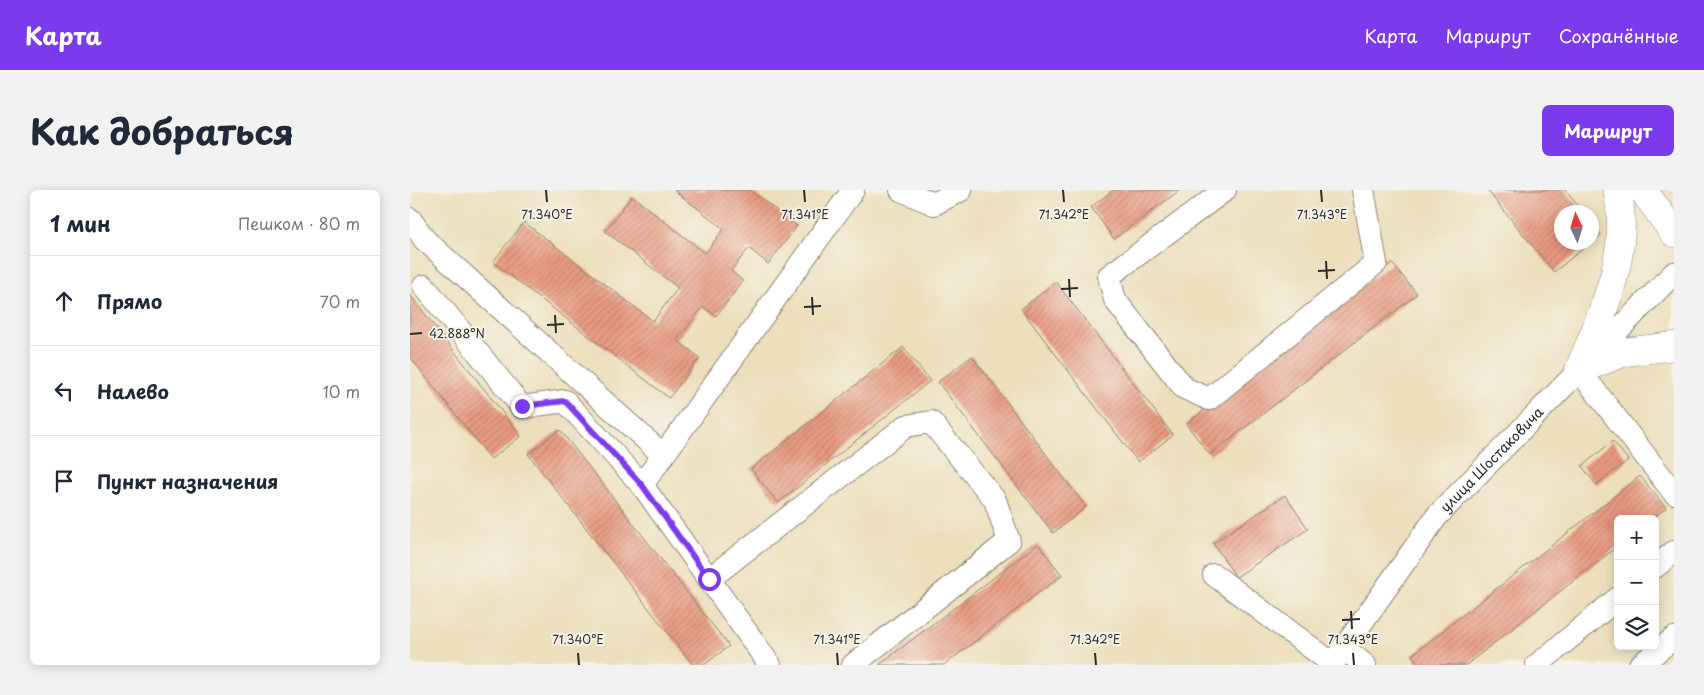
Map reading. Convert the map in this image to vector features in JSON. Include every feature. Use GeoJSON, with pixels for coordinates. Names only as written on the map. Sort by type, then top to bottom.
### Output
{"type":"FeatureCollection","features":[{"type":"Feature","properties":{"kind":"main road"},"geometry":{"type":"LineString","coordinates":[[1579,370],[1613,284],[1621,245],[1620,204],[1617,190]]}},
{"type":"Feature","properties":{"kind":"main road"},"geometry":{"type":"LineString","coordinates":[[1643,190],[1674,233]]}},
{"type":"Feature","properties":{"kind":"main road"},"geometry":{"type":"LineString","coordinates":[[1579,370],[1625,352],[1674,346]]}},
{"type":"Feature","properties":{"kind":"street"},"geometry":{"type":"LineString","coordinates":[[642,485],[852,190]]}},
{"type":"Feature","properties":{"kind":"street"},"geometry":{"type":"LineString","coordinates":[[901,190],[934,204],[962,190]]}},
{"type":"Feature","properties":{"kind":"street"},"geometry":{"type":"LineString","coordinates":[[1224,190],[1109,276],[1115,300],[1184,388],[1209,399],[1376,262],[1363,190]]}},
{"type":"Feature","properties":{"kind":"street"},"geometry":{"type":"LineString","coordinates":[[410,219],[425,240],[663,455]]}},
{"type":"Feature","properties":{"kind":"street","name":"улица Шостаковича"},"geometry":{"type":"LineString","coordinates":[[1336,659],[1437,516],[1674,273]]}},
{"type":"Feature","properties":{"kind":"street"},"geometry":{"type":"LineString","coordinates":[[424,286],[522,406],[565,401],[642,485],[770,665]]}},
{"type":"Feature","properties":{"kind":"street"},"geometry":{"type":"LineString","coordinates":[[1579,370],[1674,493]]}},
{"type":"Feature","properties":{"kind":"street"},"geometry":{"type":"LineString","coordinates":[[709,579],[906,426],[931,422],[995,500],[1009,541],[853,665]]}},
{"type":"Feature","properties":{"kind":"street"},"geometry":{"type":"LineString","coordinates":[[1659,564],[1674,552]]}},
{"type":"Feature","properties":{"kind":"street"},"geometry":{"type":"LineString","coordinates":[[1214,575],[1336,659],[1366,665]]}},
{"type":"Feature","properties":{"kind":"street"},"geometry":{"type":"LineString","coordinates":[[1537,665],[1614,601]]}},
{"type":"Feature","properties":{"kind":"street"},"geometry":{"type":"LineString","coordinates":[[1640,665],[1674,638]]}},
{"type":"Feature","properties":{"kind":"building"},"geometry":{"type":"Polygon","coordinates":[[[674,190],[750,190],[797,226],[768,264],[749,248],[731,271],[743,281],[716,316],[703,307],[677,340],[700,358],[669,398],[493,262],[524,222],[653,321],[678,288],[605,231],[632,196],[705,253],[724,229],[674,190]]]}},
{"type":"Feature","properties":{"kind":"building"},"geometry":{"type":"Polygon","coordinates":[[[1113,190],[1180,190],[1114,239],[1091,207],[1113,190]]]}},
{"type":"Feature","properties":{"kind":"building"},"geometry":{"type":"Polygon","coordinates":[[[1487,190],[1565,190],[1577,205],[1554,205],[1554,250],[1581,250],[1554,272],[1487,190]]]}},
{"type":"Feature","properties":{"kind":"building"},"geometry":{"type":"Polygon","coordinates":[[[1392,263],[1417,294],[1210,455],[1186,424],[1392,263]]]}},
{"type":"Feature","properties":{"kind":"building"},"geometry":{"type":"Polygon","coordinates":[[[1056,282],[1173,435],[1138,462],[1021,309],[1056,282]]]}},
{"type":"Feature","properties":{"kind":"building"},"geometry":{"type":"Polygon","coordinates":[[[410,295],[521,436],[491,459],[410,357],[410,295]]]}},
{"type":"Feature","properties":{"kind":"building"},"geometry":{"type":"Polygon","coordinates":[[[903,347],[930,381],[778,503],[751,469],[903,347]]]}},
{"type":"Feature","properties":{"kind":"building"},"geometry":{"type":"Polygon","coordinates":[[[972,356],[1086,507],[1053,533],[938,382],[972,356]]]}},
{"type":"Feature","properties":{"kind":"building"},"geometry":{"type":"Polygon","coordinates":[[[560,430],[729,646],[704,665],[693,665],[528,454],[560,430]]]}},
{"type":"Feature","properties":{"kind":"building"},"geometry":{"type":"Polygon","coordinates":[[[1613,441],[1628,460],[1596,485],[1582,466],[1613,441]]]}},
{"type":"Feature","properties":{"kind":"building"},"geometry":{"type":"Polygon","coordinates":[[[1640,476],[1666,508],[1657,515],[1614,515],[1614,549],[1466,665],[1419,665],[1412,655],[1640,476]]]}},
{"type":"Feature","properties":{"kind":"building"},"geometry":{"type":"Polygon","coordinates":[[[1285,495],[1308,529],[1236,577],[1213,543],[1285,495]]]}},
{"type":"Feature","properties":{"kind":"building"},"geometry":{"type":"Polygon","coordinates":[[[1038,544],[1062,575],[944,665],[879,665],[1038,544]]]}},
{"type":"Feature","properties":{"kind":"route"},"geometry":{"type":"LineString","coordinates":[[522,406],[565,401],[642,485],[709,579]]}}]}
